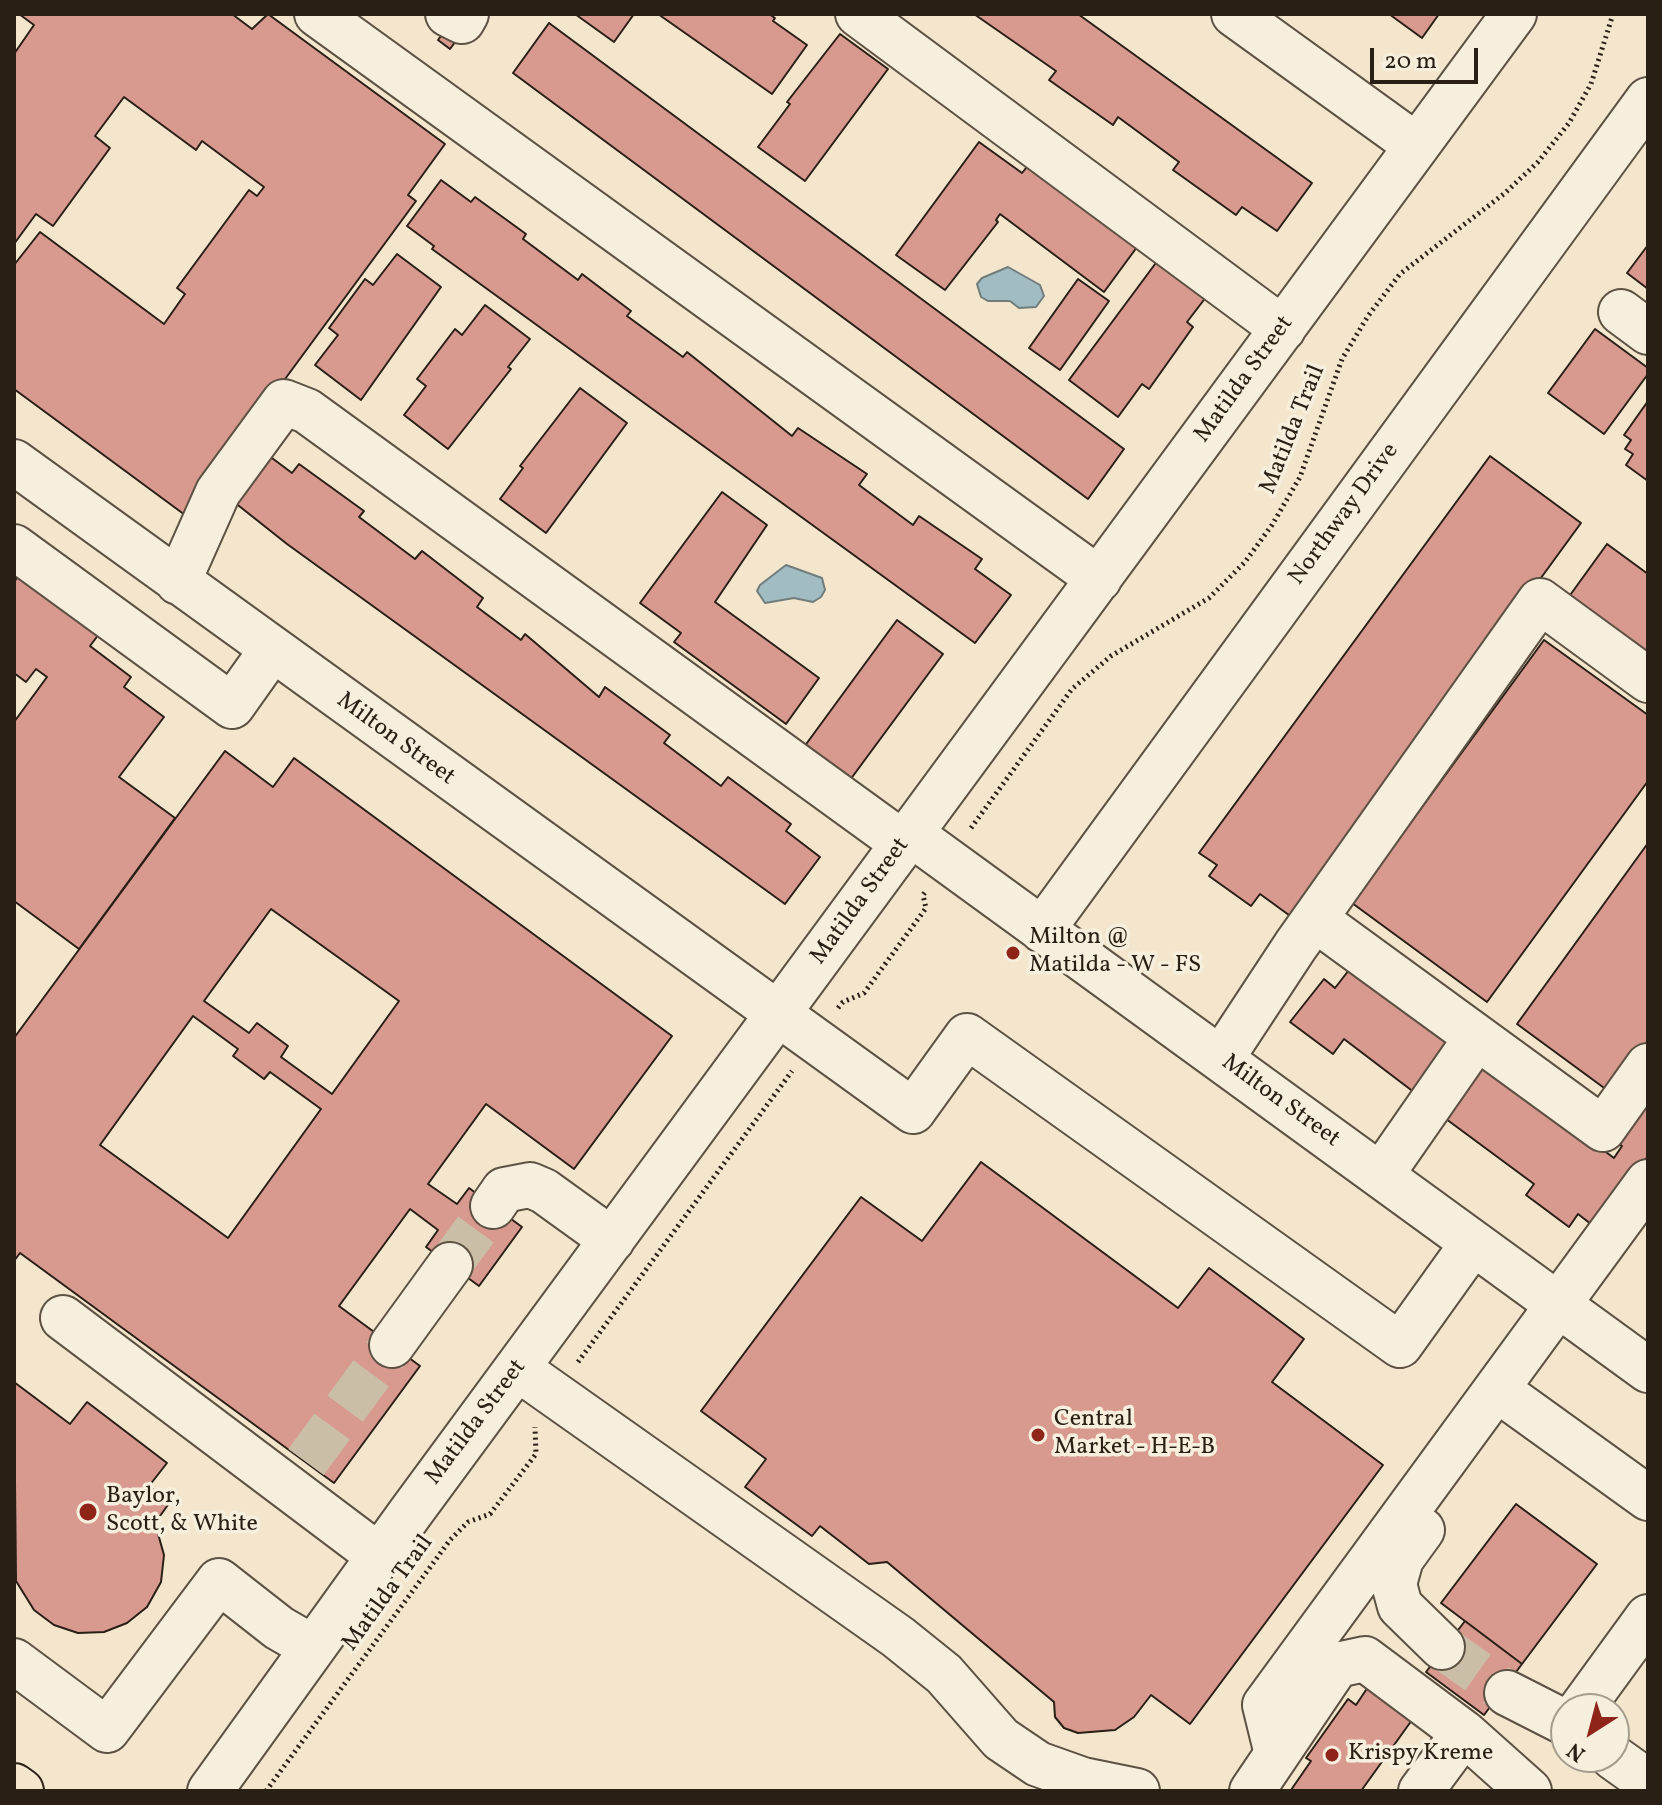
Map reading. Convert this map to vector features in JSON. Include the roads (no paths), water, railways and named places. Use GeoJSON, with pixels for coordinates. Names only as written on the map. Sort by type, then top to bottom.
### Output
{"type":"FeatureCollection","features":[{"type":"Feature","properties":{"kind":"main road"},"geometry":{"type":"LineString","coordinates":[[14,1786],[21,1791]]}},
{"type":"Feature","properties":{"kind":"street"},"geometry":{"type":"LineString","coordinates":[[317,14],[1099,579]]}},
{"type":"Feature","properties":{"kind":"street"},"geometry":{"type":"LineString","coordinates":[[448,14],[462,21],[466,14]]}},
{"type":"Feature","properties":{"kind":"street"},"geometry":{"type":"LineString","coordinates":[[858,14],[1283,329]]}},
{"type":"Feature","properties":{"kind":"street"},"geometry":{"type":"LineString","coordinates":[[1234,14],[1417,146]]}},
{"type":"Feature","properties":{"kind":"street","name":"Matilda Street"},"geometry":{"type":"LineString","coordinates":[[210,1791],[312,1647],[1514,14]]}},
{"type":"Feature","properties":{"kind":"street","name":"Northway Drive"},"geometry":{"type":"LineString","coordinates":[[1042,930],[1648,100]]}},
{"type":"Feature","properties":{"kind":"street","name":"Milton Street"},"geometry":{"type":"LineString","coordinates":[[178,582],[218,492],[284,402],[307,411],[908,839],[1042,930],[1648,1370]]}},
{"type":"Feature","properties":{"kind":"street","name":"Milton Street"},"geometry":{"type":"LineString","coordinates":[[14,462],[271,651],[913,1111],[967,1036],[1400,1345],[1473,1243]]}},
{"type":"Feature","properties":{"kind":"street"},"geometry":{"type":"LineString","coordinates":[[14,547],[232,706],[271,651]]}},
{"type":"Feature","properties":{"kind":"street"},"geometry":{"type":"LineString","coordinates":[[1221,1059],[1315,919],[1540,601],[1648,680]]}},
{"type":"Feature","properties":{"kind":"street"},"geometry":{"type":"LineString","coordinates":[[1315,919],[1603,1129],[1648,1066]]}},
{"type":"Feature","properties":{"kind":"street"},"geometry":{"type":"LineString","coordinates":[[1381,1175],[1477,1037]]}},
{"type":"Feature","properties":{"kind":"street"},"geometry":{"type":"LineString","coordinates":[[1442,1647],[1400,1606],[1394,1584],[1401,1559],[1507,1397],[1559,1306],[1648,1182]]}},
{"type":"Feature","properties":{"kind":"street"},"geometry":{"type":"LineString","coordinates":[[493,1206],[504,1190],[530,1185],[544,1191],[612,1240]]}},
{"type":"Feature","properties":{"kind":"street"},"geometry":{"type":"LineString","coordinates":[[392,1345],[450,1265]]}},
{"type":"Feature","properties":{"kind":"street"},"geometry":{"type":"LineString","coordinates":[[63,1318],[298,1474],[379,1556]]}},
{"type":"Feature","properties":{"kind":"street"},"geometry":{"type":"LineString","coordinates":[[517,1368],[898,1637],[944,1674],[1001,1739],[1038,1764],[1083,1780],[1137,1791]]}},
{"type":"Feature","properties":{"kind":"street"},"geometry":{"type":"LineString","coordinates":[[1507,1397],[1640,1476]]}},
{"type":"Feature","properties":{"kind":"street"},"geometry":{"type":"LineString","coordinates":[[1277,1754],[1265,1705],[1507,1397]]}},
{"type":"Feature","properties":{"kind":"street"},"geometry":{"type":"LineString","coordinates":[[14,1661],[107,1730],[219,1581],[279,1628],[312,1647]]}},
{"type":"Feature","properties":{"kind":"street"},"geometry":{"type":"LineString","coordinates":[[1593,1693],[1648,1617]]}},
{"type":"Feature","properties":{"kind":"street"},"geometry":{"type":"LineString","coordinates":[[1252,1791],[1337,1665],[1365,1659],[1464,1733],[1529,1791]]}},
{"type":"Feature","properties":{"kind":"street"},"geometry":{"type":"LineString","coordinates":[[1507,1693],[1550,1715]]}},
{"type":"Feature","properties":{"kind":"street"},"geometry":{"type":"LineString","coordinates":[[1421,1791],[1464,1733]]}},
{"type":"Feature","properties":{"kind":"street"},"geometry":{"type":"LineString","coordinates":[[1630,1769],[1648,1782]]}},
{"type":"Feature","properties":{"kind":"water"},"geometry":{"type":"Polygon","coordinates":[[[1008,267],[1040,285],[1044,296],[1036,307],[1019,308],[1010,301],[988,301],[981,297],[977,284],[982,278],[1008,267]]]}},
{"type":"Feature","properties":{"kind":"water"},"geometry":{"type":"Polygon","coordinates":[[[786,565],[822,578],[825,590],[821,597],[813,602],[794,598],[765,603],[757,591],[760,585],[786,565]]]}},
{"type":"Feature","properties":{"kind":"tunnel"},"geometry":{"type":"LineString","coordinates":[[450,1265],[493,1206]]}},
{"type":"Feature","properties":{"kind":"tunnel"},"geometry":{"type":"LineString","coordinates":[[306,1462],[392,1345]]}},
{"type":"Feature","properties":{"kind":"tunnel"},"geometry":{"type":"LineString","coordinates":[[1442,1647],[1507,1693]]}},
{"type":"Feature","properties":{"kind":"place","name":"Milton @ Matilda - W - FS"},"geometry":{"type":"Point","coordinates":[1013,953]}},
{"type":"Feature","properties":{"kind":"place","name":"Central Market - H-E-B"},"geometry":{"type":"Point","coordinates":[1038,1435]}},
{"type":"Feature","properties":{"kind":"place","name":"Baylor, Scott, & White"},"geometry":{"type":"Point","coordinates":[88,1512]}},
{"type":"Feature","properties":{"kind":"place","name":"Krispy Kreme"},"geometry":{"type":"Point","coordinates":[1332,1755]}}]}
